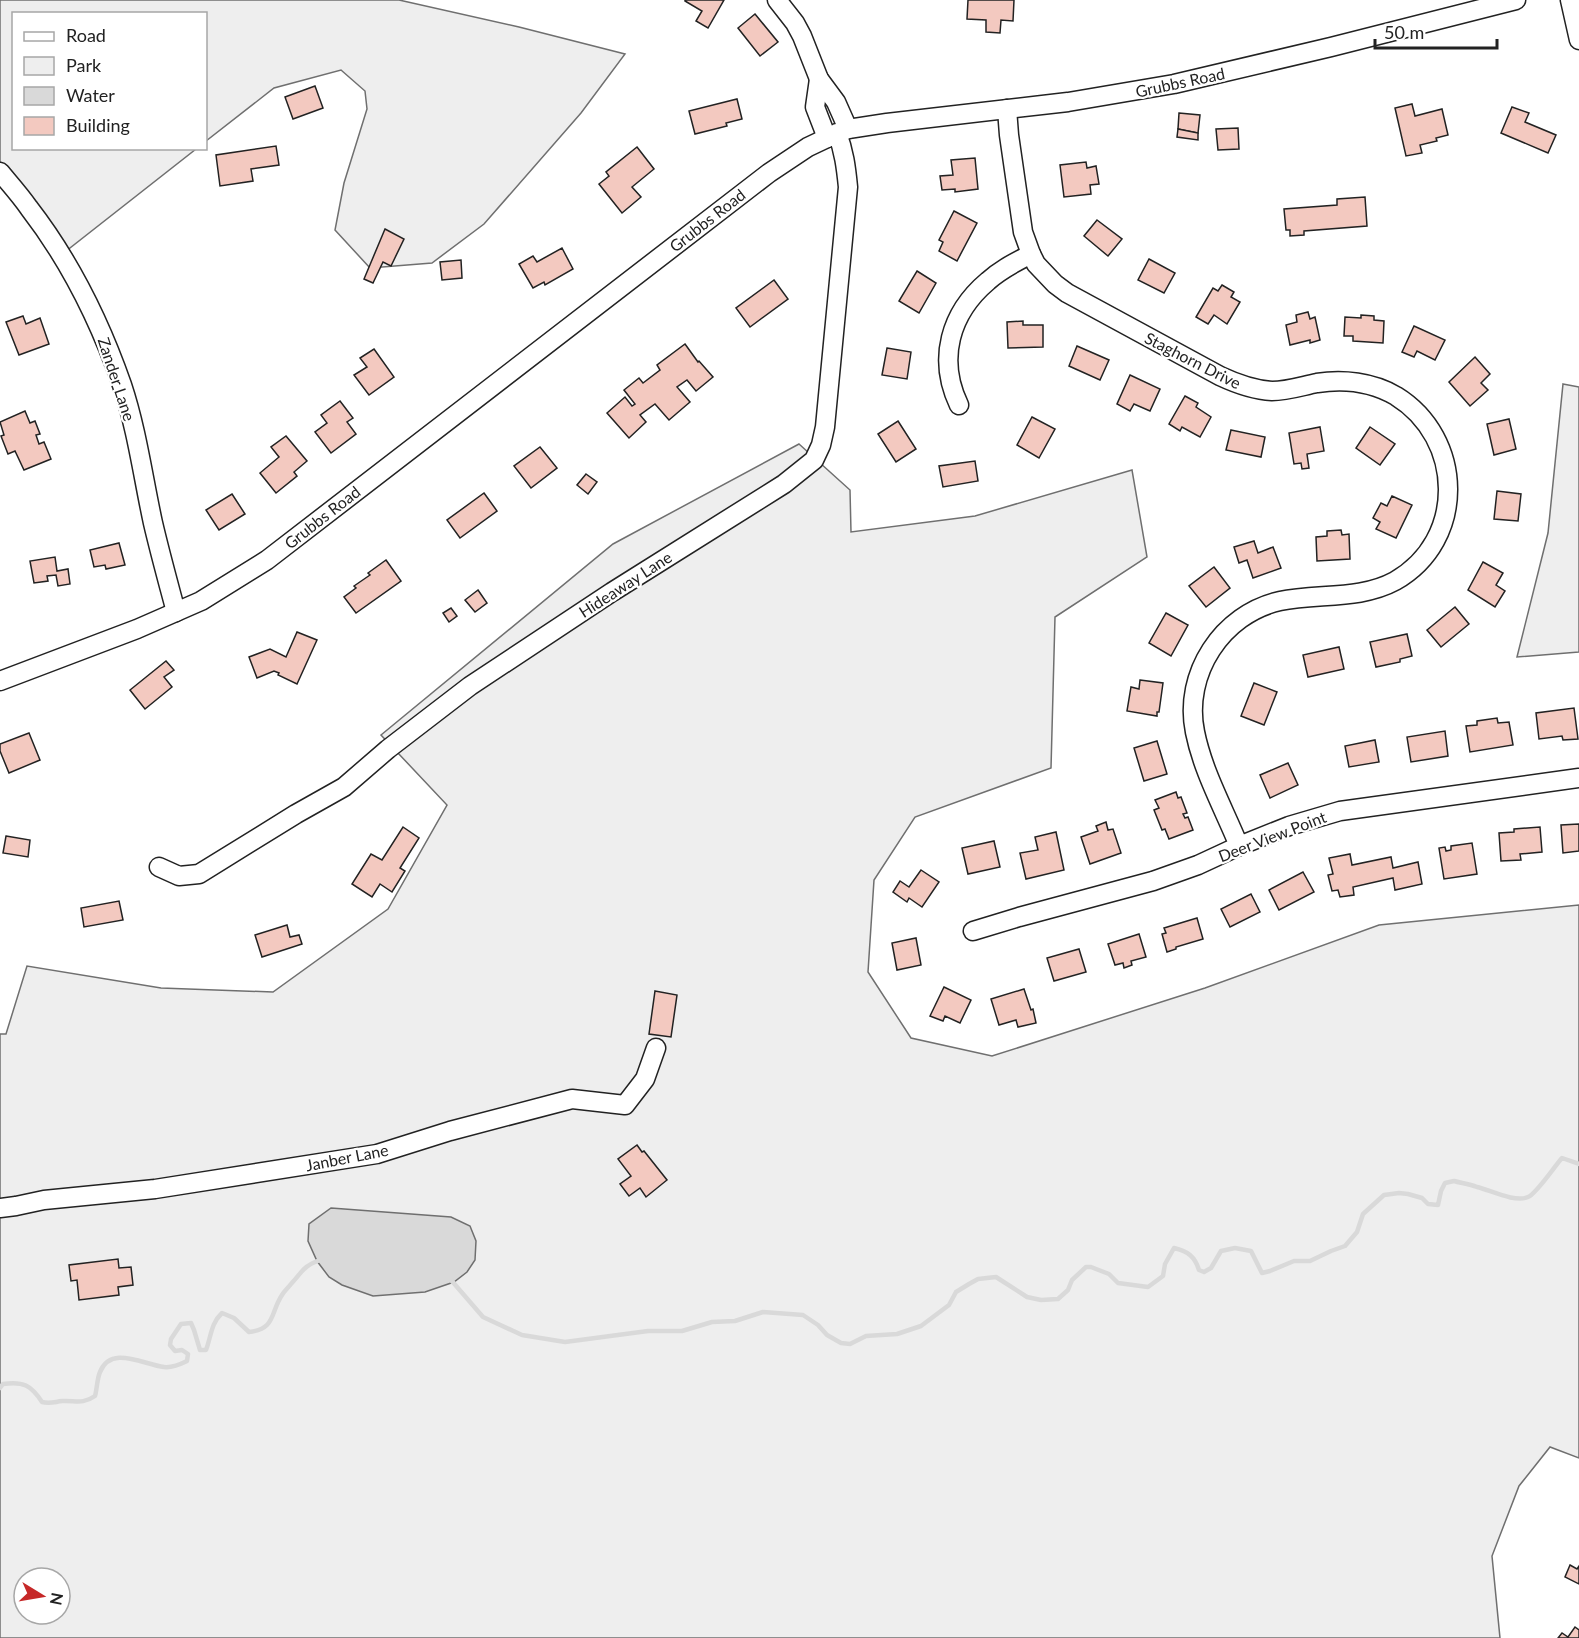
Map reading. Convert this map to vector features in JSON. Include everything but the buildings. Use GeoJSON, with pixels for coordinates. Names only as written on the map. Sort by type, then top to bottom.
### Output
{"type":"FeatureCollection","features":[{"type":"Feature","properties":{"kind":"street","name":"Hideaway Lane"},"geometry":{"type":"LineString","coordinates":[[159,867],[179,876],[200,874],[344,787],[388,749],[470,686],[622,586],[784,484],[814,460],[821,445],[825,427],[848,187],[843,147],[837,133],[836,102],[819,79],[795,23],[777,0]]}},
{"type":"Feature","properties":{"kind":"street","name":"Grubbs Road"},"geometry":{"type":"LineString","coordinates":[[0,681],[137,629],[201,601],[267,560],[769,173],[808,147],[837,133],[887,123],[1078,100],[1174,84],[1387,34],[1516,0]]}},
{"type":"Feature","properties":{"kind":"street"},"geometry":{"type":"LineString","coordinates":[[1570,0],[1579,40]]}},
{"type":"Feature","properties":{"kind":"street","name":"Staghorn Drive"},"geometry":{"type":"LineString","coordinates":[[1007,109],[1023,232],[1031,254],[1044,273],[1066,293],[1233,382],[1255,389],[1274,391],[1317,383],[1351,382],[1370,385],[1388,392],[1421,418],[1443,456],[1446,466],[1448,502],[1442,524],[1425,555],[1407,573],[1372,591],[1271,604],[1235,623],[1210,651],[1196,682],[1194,730],[1209,774],[1239,846]]}},
{"type":"Feature","properties":{"kind":"street","name":"Zander Lane"},"geometry":{"type":"LineString","coordinates":[[0,172],[30,208],[61,255],[103,335],[123,387],[137,442],[153,524],[176,612]]}},
{"type":"Feature","properties":{"kind":"street"},"geometry":{"type":"LineString","coordinates":[[959,405],[952,391],[947,360],[958,318],[975,293],[988,280],[1031,254]]}},
{"type":"Feature","properties":{"kind":"street","name":"Deer View Point"},"geometry":{"type":"LineString","coordinates":[[973,931],[1153,881],[1299,823],[1348,809],[1579,778]]}},
{"type":"Feature","properties":{"kind":"street","name":"Janber Lane"},"geometry":{"type":"LineString","coordinates":[[0,1208],[45,1200],[155,1189],[377,1154],[450,1131],[572,1099],[625,1105],[645,1079],[656,1048]]}},
{"type":"Feature","properties":{"kind":"green space"},"geometry":{"type":"Polygon","coordinates":[[[0,0],[399,0],[625,54],[581,113],[484,224],[432,263],[370,268],[335,230],[344,183],[367,109],[365,91],[341,70],[274,88],[207,140],[207,12],[12,12],[12,150],[195,150],[61,255],[0,172],[0,0]]]}},
{"type":"Feature","properties":{"kind":"green space"},"geometry":{"type":"Polygon","coordinates":[[[1563,384],[1579,387],[1579,652],[1517,657],[1548,533],[1563,384]]]}},
{"type":"Feature","properties":{"kind":"green space"},"geometry":{"type":"Polygon","coordinates":[[[799,444],[850,490],[851,532],[975,516],[1132,470],[1147,557],[1055,617],[1051,768],[915,817],[874,880],[868,972],[911,1038],[992,1056],[1205,988],[1379,925],[1579,905],[1579,1458],[1550,1447],[1519,1486],[1492,1556],[1500,1638],[0,1638],[0,1034],[6,1034],[27,966],[161,988],[273,992],[388,909],[447,805],[381,735],[613,544],[799,444]]]}},
{"type":"Feature","properties":{"kind":"water"},"geometry":{"type":"Polygon","coordinates":[[[331,1208],[451,1217],[470,1226],[476,1241],[475,1260],[467,1272],[454,1282],[425,1292],[373,1296],[342,1285],[329,1277],[317,1261],[308,1241],[309,1224],[331,1208]]]}},
{"type":"Feature","properties":{"kind":"waterway"},"geometry":{"type":"LineString","coordinates":[[451,1280],[483,1317],[522,1335],[565,1342],[648,1331],[682,1331],[712,1322],[735,1321],[763,1312],[803,1315],[818,1325],[827,1335],[841,1343],[850,1344],[866,1336],[897,1334],[921,1326],[949,1305],[956,1292],[978,1279],[996,1277],[1027,1297],[1041,1300],[1058,1299],[1068,1290],[1072,1280],[1086,1267],[1109,1274],[1118,1283],[1148,1287],[1163,1276],[1165,1264],[1174,1248],[1190,1255],[1199,1270],[1204,1272],[1211,1268],[1221,1251],[1235,1248],[1251,1251],[1262,1273],[1294,1261],[1310,1261],[1345,1246],[1357,1232],[1363,1214],[1384,1195],[1408,1194],[1422,1198],[1428,1204],[1438,1205],[1445,1183],[1454,1181],[1510,1197],[1523,1198],[1536,1191],[1562,1158],[1579,1164]]}},
{"type":"Feature","properties":{"kind":"waterway"},"geometry":{"type":"LineString","coordinates":[[0,1388],[3,1384],[16,1383],[30,1388],[42,1402],[82,1401],[95,1396],[100,1372],[112,1359],[128,1358],[164,1367],[178,1365],[187,1361],[188,1354],[182,1350],[175,1351],[170,1345],[171,1339],[181,1324],[191,1323],[200,1350],[206,1350],[213,1326],[222,1313],[234,1318],[249,1332],[258,1330],[268,1324],[285,1291],[306,1267],[320,1260]]}}]}
